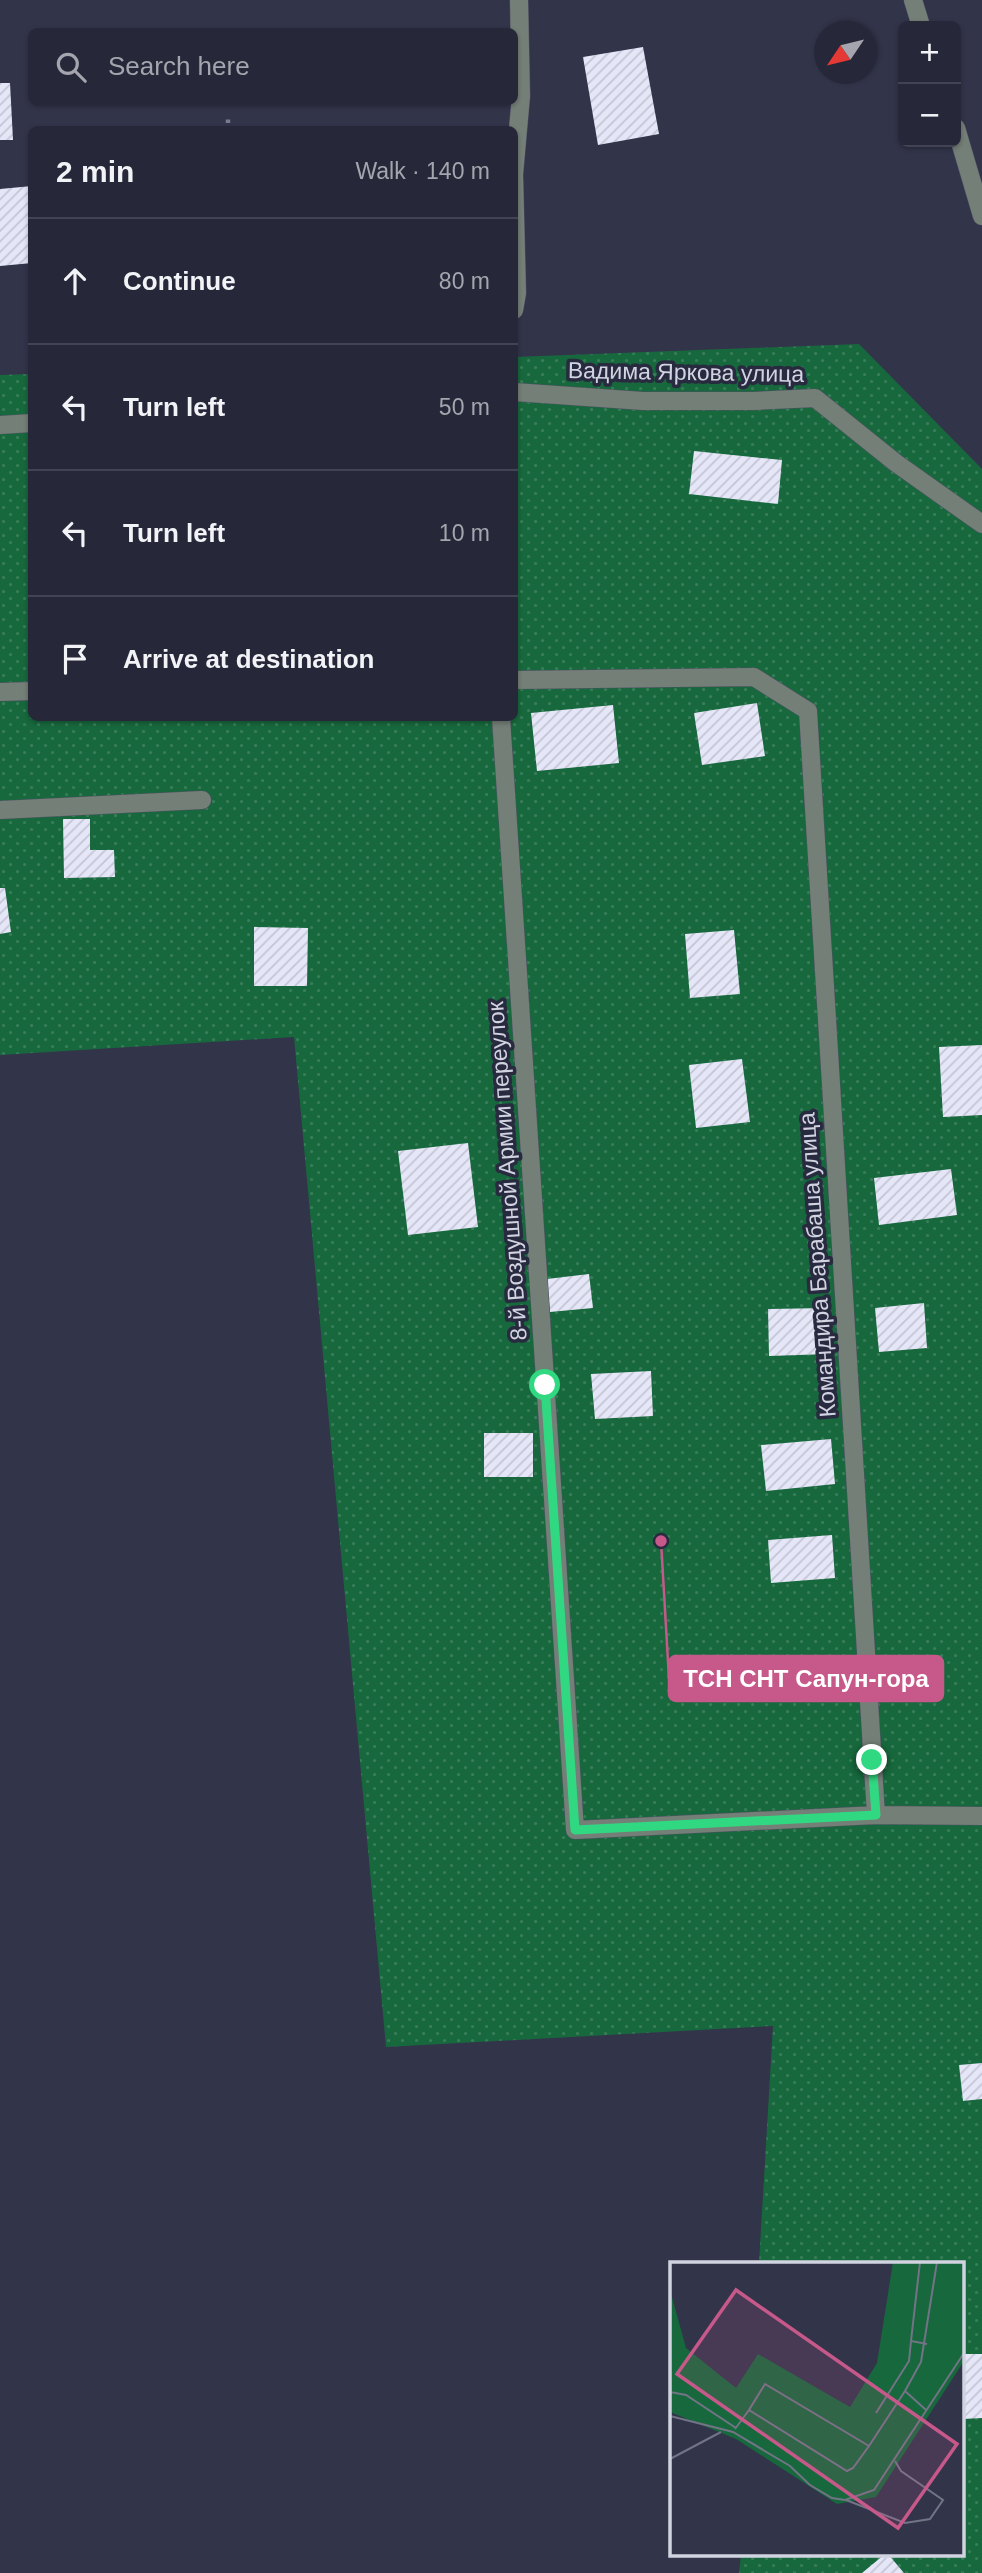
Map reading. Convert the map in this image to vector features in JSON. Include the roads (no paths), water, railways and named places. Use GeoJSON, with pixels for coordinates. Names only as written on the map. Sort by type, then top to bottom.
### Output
{"type":"FeatureCollection","features":[{"type":"Feature","properties":{"kind":"lane"},"geometry":{"type":"LineString","coordinates":[[518,130],[521,96],[519,0]]}},
{"type":"Feature","properties":{"kind":"lane"},"geometry":{"type":"LineString","coordinates":[[913,0],[919,21]]}},
{"type":"Feature","properties":{"kind":"lane"},"geometry":{"type":"LineString","coordinates":[[961,145],[982,216]]}},
{"type":"Feature","properties":{"kind":"lane","name":"Вадима Яркова улица"},"geometry":{"type":"LineString","coordinates":[[518,392],[643,401],[815,398],[896,463],[982,524]]}},
{"type":"Feature","properties":{"kind":"lane"},"geometry":{"type":"LineString","coordinates":[[0,425],[28,423]]}},
{"type":"Feature","properties":{"kind":"lane","name":"Командира Барабаша улица"},"geometry":{"type":"LineString","coordinates":[[518,680],[754,677],[808,711],[876,1815]]}},
{"type":"Feature","properties":{"kind":"lane"},"geometry":{"type":"LineString","coordinates":[[0,692],[28,691]]}},
{"type":"Feature","properties":{"kind":"lane","name":"8-й Воздушной Армии переулок"},"geometry":{"type":"LineString","coordinates":[[501,721],[575,1830],[876,1815]]}},
{"type":"Feature","properties":{"kind":"lane"},"geometry":{"type":"LineString","coordinates":[[0,810],[202,800]]}},
{"type":"Feature","properties":{"kind":"lane"},"geometry":{"type":"LineString","coordinates":[[876,1815],[982,1816]]}},
{"type":"Feature","properties":{"kind":"place","name":"ТСН СНТ Сапун-гора"},"geometry":{"type":"Point","coordinates":[661,1541]}}]}
